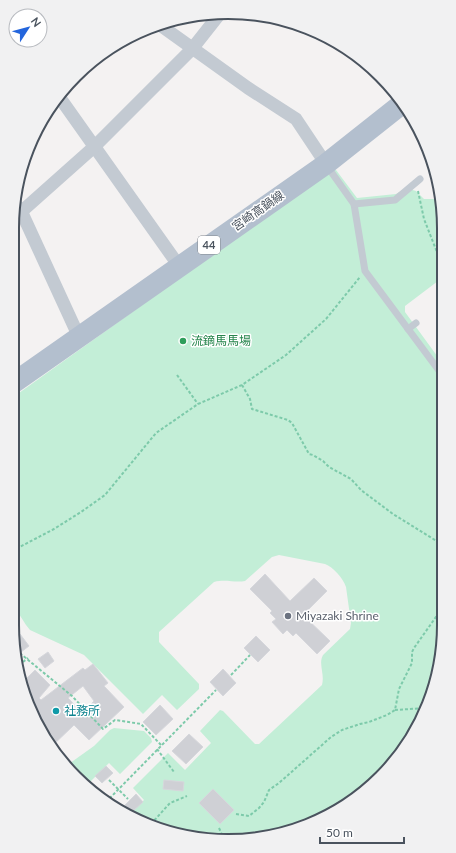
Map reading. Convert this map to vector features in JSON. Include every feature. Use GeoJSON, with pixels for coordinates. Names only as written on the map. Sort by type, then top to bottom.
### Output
{"type":"FeatureCollection","features":[{"type":"Feature","properties":{"kind":"main road","name":"宮崎高鍋線"},"geometry":{"type":"LineString","coordinates":[[19,379],[326,164],[398,107]]}},
{"type":"Feature","properties":{"kind":"street"},"geometry":{"type":"LineString","coordinates":[[20,208],[94,147],[192,49],[216,19]]}},
{"type":"Feature","properties":{"kind":"street"},"geometry":{"type":"LineString","coordinates":[[165,29],[248,88],[296,119],[326,164]]}},
{"type":"Feature","properties":{"kind":"street"},"geometry":{"type":"LineString","coordinates":[[62,101],[179,266]]}},
{"type":"Feature","properties":{"kind":"street"},"geometry":{"type":"LineString","coordinates":[[19,217],[79,337]]}},
{"type":"Feature","properties":{"kind":"lane"},"geometry":{"type":"LineString","coordinates":[[326,164],[354,204],[365,271],[437,367]]}},
{"type":"Feature","properties":{"kind":"lane"},"geometry":{"type":"LineString","coordinates":[[354,204],[395,200],[419,180]]}},
{"type":"Feature","properties":{"kind":"lane"},"geometry":{"type":"LineString","coordinates":[[408,329],[416,323]]}},
{"type":"Feature","properties":{"kind":"path"},"geometry":{"type":"LineString","coordinates":[[419,180],[424,219],[437,252]]}},
{"type":"Feature","properties":{"kind":"path"},"geometry":{"type":"LineString","coordinates":[[19,547],[54,529],[105,495],[156,433],[198,404],[242,385],[286,355],[326,319],[365,271]]}},
{"type":"Feature","properties":{"kind":"path"},"geometry":{"type":"LineString","coordinates":[[178,376],[198,404]]}},
{"type":"Feature","properties":{"kind":"path"},"geometry":{"type":"LineString","coordinates":[[242,385],[250,399],[252,409],[288,420],[292,423],[309,454],[351,479],[360,490],[393,514],[437,541]]}},
{"type":"Feature","properties":{"kind":"path"},"geometry":{"type":"LineString","coordinates":[[395,710],[398,689],[412,663],[412,652],[437,615]]}},
{"type":"Feature","properties":{"kind":"path"},"geometry":{"type":"LineString","coordinates":[[21,654],[72,696],[103,729],[115,720],[141,724],[162,746]]}},
{"type":"Feature","properties":{"kind":"path"},"geometry":{"type":"LineString","coordinates":[[231,675],[250,655]]}},
{"type":"Feature","properties":{"kind":"path"},"geometry":{"type":"LineString","coordinates":[[22,662],[27,658]]}},
{"type":"Feature","properties":{"kind":"path"},"geometry":{"type":"LineString","coordinates":[[110,798],[216,690]]}},
{"type":"Feature","properties":{"kind":"path"},"geometry":{"type":"LineString","coordinates":[[236,814],[249,816],[264,802],[269,790],[342,730],[381,717],[395,710],[419,708]]}},
{"type":"Feature","properties":{"kind":"path"},"geometry":{"type":"LineString","coordinates":[[158,750],[174,772]]}},
{"type":"Feature","properties":{"kind":"path"},"geometry":{"type":"LineString","coordinates":[[109,780],[128,799]]}},
{"type":"Feature","properties":{"kind":"path"},"geometry":{"type":"LineString","coordinates":[[154,820],[170,804],[187,796]]}},
{"type":"Feature","properties":{"kind":"path"},"geometry":{"type":"LineString","coordinates":[[219,828],[222,834]]}},
{"type":"Feature","properties":{"kind":"green space"},"geometry":{"type":"Polygon","coordinates":[[[327,170],[336,170],[357,198],[396,194],[406,188],[416,191],[424,199],[435,199],[437,214],[437,282],[405,306],[405,312],[437,356],[437,639],[430,679],[421,705],[409,730],[394,752],[376,773],[355,791],[332,806],[295,823],[269,830],[242,834],[214,834],[187,830],[161,823],[133,810],[144,800],[133,788],[168,753],[185,770],[211,743],[200,731],[220,710],[223,711],[255,744],[259,744],[322,685],[323,677],[321,662],[323,655],[350,629],[351,623],[346,587],[343,580],[337,573],[325,564],[279,555],[272,557],[245,581],[214,582],[159,632],[159,642],[199,684],[199,689],[177,710],[162,695],[143,714],[84,655],[30,630],[19,614],[19,393],[327,170]]]}},
{"type":"Feature","properties":{"kind":"green space"},"geometry":{"type":"Polygon","coordinates":[[[114,728],[144,731],[151,738],[152,742],[120,774],[109,763],[90,782],[71,763],[94,746],[114,728]]]}},
{"type":"Feature","properties":{"kind":"building"},"geometry":{"type":"Polygon","coordinates":[[[265,574],[290,601],[314,578],[327,591],[303,615],[330,641],[317,654],[296,633],[293,636],[287,630],[283,634],[272,622],[276,619],[270,613],[272,611],[250,589],[265,574]]]}},
{"type":"Feature","properties":{"kind":"building"},"geometry":{"type":"Polygon","coordinates":[[[19,635],[29,646],[21,652],[19,639],[19,635]]]}},
{"type":"Feature","properties":{"kind":"building"},"geometry":{"type":"Polygon","coordinates":[[[256,636],[270,650],[258,662],[244,648],[256,636]]]}},
{"type":"Feature","properties":{"kind":"building"},"geometry":{"type":"Polygon","coordinates":[[[48,652],[54,661],[45,668],[38,659],[48,652]]]}},
{"type":"Feature","properties":{"kind":"building"},"geometry":{"type":"Polygon","coordinates":[[[93,664],[108,683],[104,686],[124,707],[89,740],[74,725],[55,743],[47,730],[35,705],[26,679],[35,670],[50,685],[39,698],[41,700],[83,668],[85,670],[93,664]],[[83,686],[68,698],[82,713],[94,701],[83,686]]]}},
{"type":"Feature","properties":{"kind":"building"},"geometry":{"type":"Polygon","coordinates":[[[223,669],[236,683],[223,696],[210,682],[223,669]]]}},
{"type":"Feature","properties":{"kind":"building"},"geometry":{"type":"Polygon","coordinates":[[[160,705],[173,719],[156,735],[143,722],[160,705]]]}},
{"type":"Feature","properties":{"kind":"building"},"geometry":{"type":"Polygon","coordinates":[[[189,734],[203,747],[186,764],[172,751],[189,734]]]}},
{"type":"Feature","properties":{"kind":"building"},"geometry":{"type":"Polygon","coordinates":[[[106,766],[113,773],[102,783],[95,776],[106,766]]]}},
{"type":"Feature","properties":{"kind":"building"},"geometry":{"type":"Polygon","coordinates":[[[164,780],[184,782],[183,791],[163,789],[164,780]]]}},
{"type":"Feature","properties":{"kind":"building"},"geometry":{"type":"Polygon","coordinates":[[[213,789],[234,810],[220,824],[199,803],[213,789]]]}},
{"type":"Feature","properties":{"kind":"building"},"geometry":{"type":"Polygon","coordinates":[[[136,794],[143,802],[133,811],[125,805],[136,794]]]}},
{"type":"Feature","properties":{"kind":"place","name":"流鏑馬馬場"},"geometry":{"type":"Point","coordinates":[183,341]}},
{"type":"Feature","properties":{"kind":"place","name":"Miyazaki Shrine"},"geometry":{"type":"Point","coordinates":[288,616]}},
{"type":"Feature","properties":{"kind":"place","name":"社務所"},"geometry":{"type":"Point","coordinates":[56,711]}}]}
